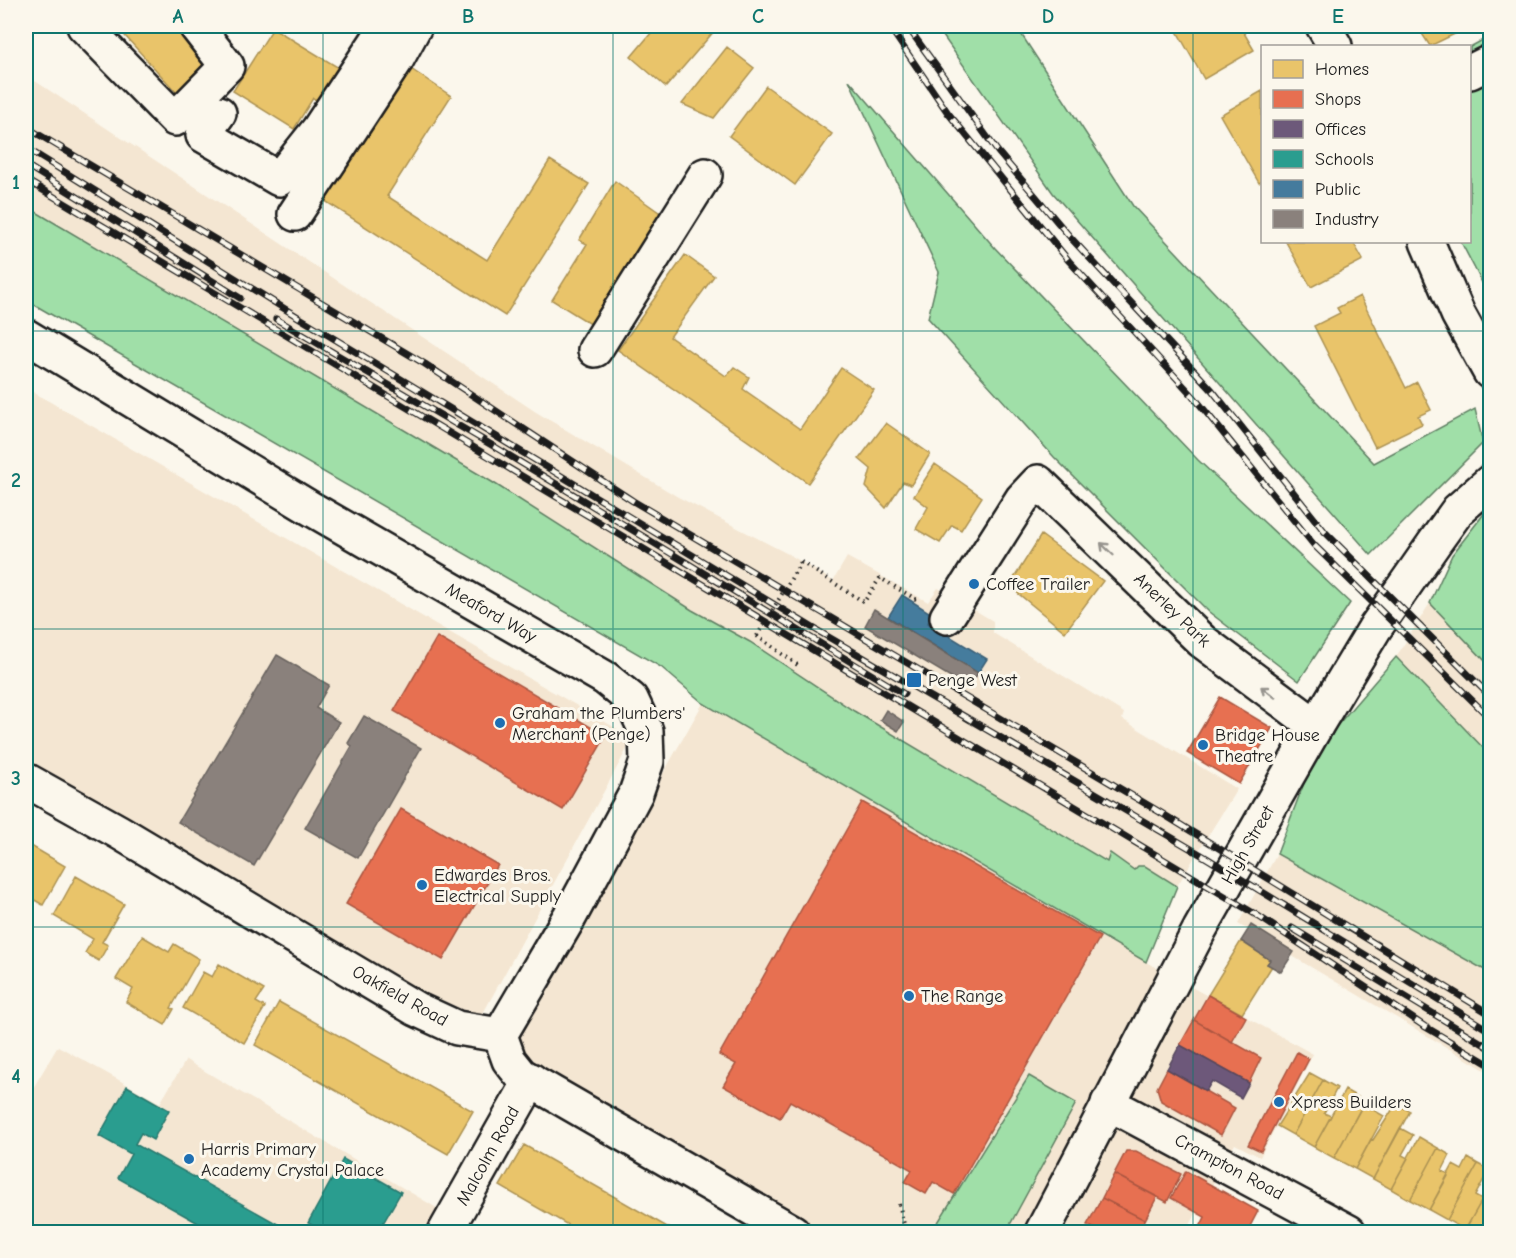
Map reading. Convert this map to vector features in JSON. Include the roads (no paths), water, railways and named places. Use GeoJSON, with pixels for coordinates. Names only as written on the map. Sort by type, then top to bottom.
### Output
{"type":"FeatureCollection","features":[{"type":"Feature","properties":{"kind":"street"},"geometry":{"type":"LineString","coordinates":[[84,26],[175,119],[227,66],[195,26]]}},
{"type":"Feature","properties":{"kind":"street"},"geometry":{"type":"LineString","coordinates":[[219,113],[203,135],[279,179],[318,130],[387,26]]}},
{"type":"Feature","properties":{"kind":"street"},"geometry":{"type":"LineString","coordinates":[[295,214],[397,59],[415,26]]}},
{"type":"Feature","properties":{"kind":"street"},"geometry":{"type":"LineString","coordinates":[[1323,26],[1334,45]]}},
{"type":"Feature","properties":{"kind":"street"},"geometry":{"type":"LineString","coordinates":[[595,350],[705,175]]}},
{"type":"Feature","properties":{"kind":"street"},"geometry":{"type":"LineString","coordinates":[[1427,243],[1458,314],[1491,372]]}},
{"type":"Feature","properties":{"kind":"street","name":"Meaford Way"},"geometry":{"type":"LineString","coordinates":[[26,336],[310,508],[605,678],[631,699],[646,731],[647,761],[636,793],[570,916],[500,1035]]}},
{"type":"Feature","properties":{"kind":"street","name":"Anerley Park"},"geometry":{"type":"LineString","coordinates":[[947,617],[1022,500],[1038,482],[1202,641],[1316,726]]}},
{"type":"Feature","properties":{"kind":"street","name":"High Street"},"geometry":{"type":"LineString","coordinates":[[1042,1233],[1200,929],[1316,726],[1375,628],[1435,542],[1458,510],[1491,482]]}},
{"type":"Feature","properties":{"kind":"street","name":"Oakfield Road"},"geometry":{"type":"LineString","coordinates":[[26,780],[137,843],[416,1009],[457,1028],[500,1035]]}},
{"type":"Feature","properties":{"kind":"street"},"geometry":{"type":"LineString","coordinates":[[500,1035],[509,1060],[521,1075],[793,1233]]}},
{"type":"Feature","properties":{"kind":"street","name":"Malcolm Road"},"geometry":{"type":"LineString","coordinates":[[445,1233],[531,1080]]}},
{"type":"Feature","properties":{"kind":"street","name":"Crampton Road"},"geometry":{"type":"LineString","coordinates":[[1108,1103],[1349,1233]]}},
{"type":"Feature","properties":{"kind":"railway"},"geometry":{"type":"LineString","coordinates":[[889,26],[948,113],[1069,261],[1193,396],[1314,545],[1490,718]]}},
{"type":"Feature","properties":{"kind":"railway"},"geometry":{"type":"LineString","coordinates":[[907,26],[998,152],[1071,238],[1212,390],[1325,532],[1490,696]]}},
{"type":"Feature","properties":{"kind":"railway"},"geometry":{"type":"LineString","coordinates":[[26,127],[425,364],[633,501],[1158,811],[1490,1014]]}},
{"type":"Feature","properties":{"kind":"railway"},"geometry":{"type":"LineString","coordinates":[[26,148],[285,309],[813,628],[1205,857],[1490,1031]]}},
{"type":"Feature","properties":{"kind":"railway"},"geometry":{"type":"LineString","coordinates":[[26,165],[240,298]]}},
{"type":"Feature","properties":{"kind":"railway"},"geometry":{"type":"LineString","coordinates":[[26,180],[1255,914],[1424,1026],[1490,1065]]}},
{"type":"Feature","properties":{"kind":"railway"},"geometry":{"type":"LineString","coordinates":[[276,319],[495,447],[904,694]]}},
{"type":"Feature","properties":{"kind":"railway"},"geometry":{"type":"LineString","coordinates":[[1292,928],[1490,1048]]}},
{"type":"Feature","properties":{"kind":"place","name":"Coffee Trailer"},"geometry":{"type":"Point","coordinates":[974,584]}},
{"type":"Feature","properties":{"kind":"place","name":"Penge West"},"geometry":{"type":"Point","coordinates":[914,680]}},
{"type":"Feature","properties":{"kind":"place","name":"Graham the Plumbers' Merchant (Penge)"},"geometry":{"type":"Point","coordinates":[500,723]}},
{"type":"Feature","properties":{"kind":"place","name":"Bridge House Theatre"},"geometry":{"type":"Point","coordinates":[1203,745]}},
{"type":"Feature","properties":{"kind":"place","name":"Edwardes Bros. Electrical Supply"},"geometry":{"type":"Point","coordinates":[422,885]}},
{"type":"Feature","properties":{"kind":"place","name":"The Range"},"geometry":{"type":"Point","coordinates":[909,996]}},
{"type":"Feature","properties":{"kind":"place","name":"Xpress Builders"},"geometry":{"type":"Point","coordinates":[1279,1102]}},
{"type":"Feature","properties":{"kind":"place","name":"Harris Primary Academy Crystal Palace"},"geometry":{"type":"Point","coordinates":[189,1159]}}]}
